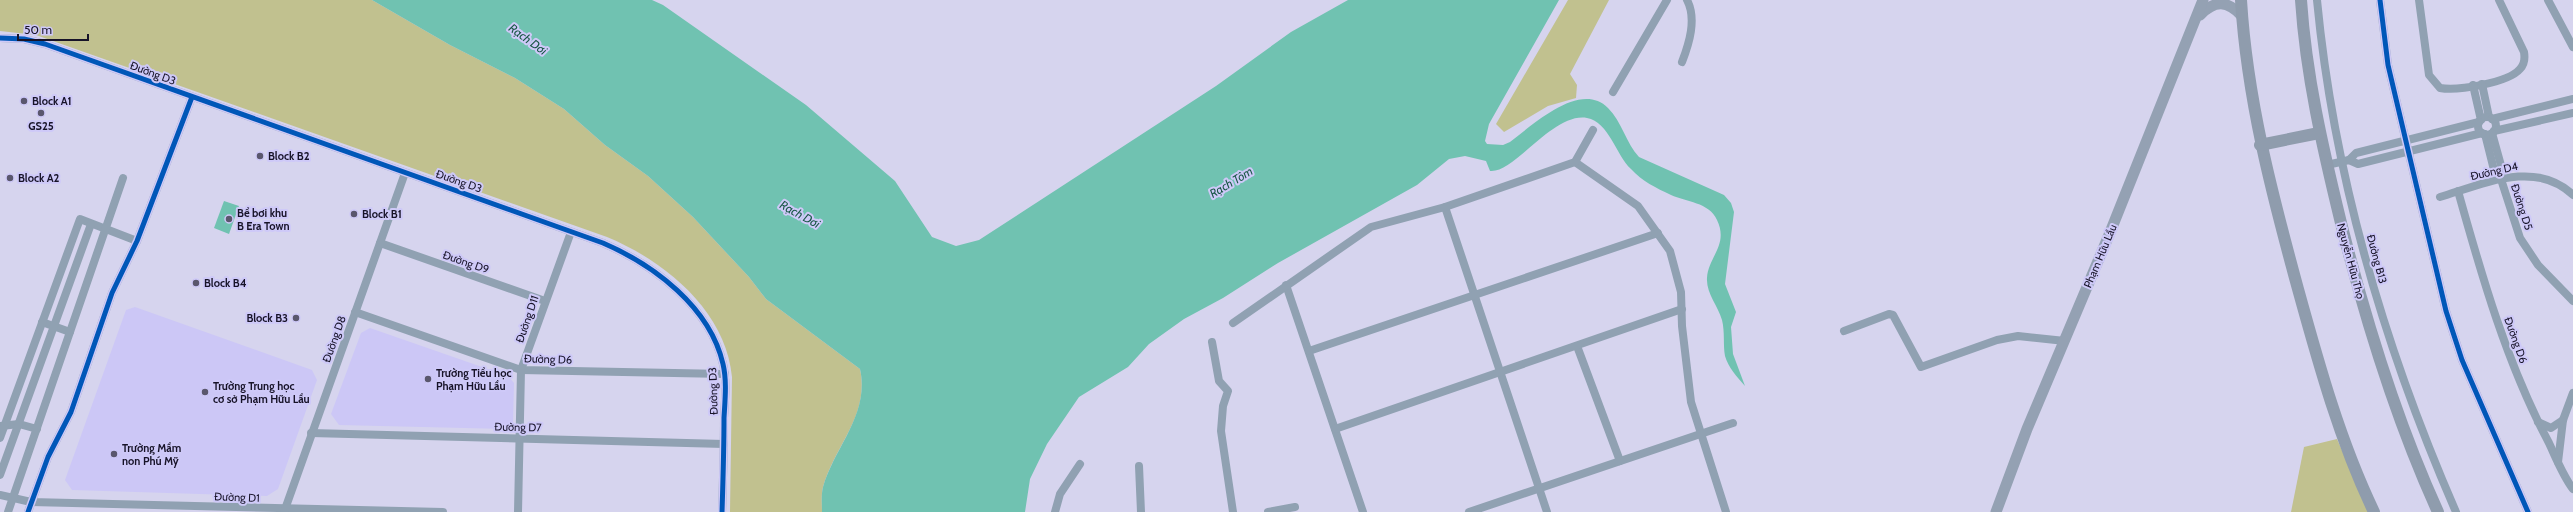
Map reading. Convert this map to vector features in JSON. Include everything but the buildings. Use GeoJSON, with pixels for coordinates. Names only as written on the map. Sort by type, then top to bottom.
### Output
{"type":"FeatureCollection","features":[{"type":"Feature","properties":{"kind":"main road","name":"Phạm Hữu Lầu"},"geometry":{"type":"LineString","coordinates":[[1996,512],[2065,341],[2110,235],[2203,0]]}},
{"type":"Feature","properties":{"kind":"main road"},"geometry":{"type":"LineString","coordinates":[[2241,0],[2260,145],[2269,185],[2322,374],[2362,486],[2374,512]]}},
{"type":"Feature","properties":{"kind":"main road","name":"Nguyễn Hữu Thọ"},"geometry":{"type":"LineString","coordinates":[[2301,0],[2308,66],[2319,133],[2327,165],[2376,348],[2411,453],[2438,512]]}},
{"type":"Feature","properties":{"kind":"main road"},"geometry":{"type":"LineString","coordinates":[[2194,23],[2208,5],[2216,1],[2227,3],[2242,16]]}},
{"type":"Feature","properties":{"kind":"main road"},"geometry":{"type":"LineString","coordinates":[[2260,145],[2319,133]]}},
{"type":"Feature","properties":{"kind":"street"},"geometry":{"type":"LineString","coordinates":[[1613,92],[1667,0]]}},
{"type":"Feature","properties":{"kind":"street"},"geometry":{"type":"LineString","coordinates":[[1682,62],[1690,42],[1691,29],[1687,0]]}},
{"type":"Feature","properties":{"kind":"street","name":"Đường B13"},"geometry":{"type":"LineString","coordinates":[[2317,0],[2324,68],[2341,162],[2375,293],[2394,355],[2422,433],[2456,512]]}},
{"type":"Feature","properties":{"kind":"street"},"geometry":{"type":"LineString","coordinates":[[2380,0],[2388,65],[2404,141],[2446,311],[2462,360],[2528,512]]}},
{"type":"Feature","properties":{"kind":"street"},"geometry":{"type":"LineString","coordinates":[[2419,0],[2426,64],[2433,83],[2440,88],[2449,90],[2478,85],[2515,74],[2521,68],[2525,60],[2524,52],[2499,0]]}},
{"type":"Feature","properties":{"kind":"street"},"geometry":{"type":"LineString","coordinates":[[2548,0],[2573,47]]}},
{"type":"Feature","properties":{"kind":"street","name":"Đường D3"},"geometry":{"type":"LineString","coordinates":[[0,38],[24,39],[45,44],[192,98],[571,232],[630,255],[653,270],[676,290],[701,318],[714,339],[721,357],[725,374],[722,512]]}},
{"type":"Feature","properties":{"kind":"street"},"geometry":{"type":"LineString","coordinates":[[2478,85],[2485,120],[2479,128],[2488,133]]}},
{"type":"Feature","properties":{"kind":"street"},"geometry":{"type":"LineString","coordinates":[[28,512],[48,457],[71,412],[112,292],[137,241],[192,98]]}},
{"type":"Feature","properties":{"kind":"street"},"geometry":{"type":"LineString","coordinates":[[2327,165],[2349,160],[2356,153],[2485,120],[2573,100]]}},
{"type":"Feature","properties":{"kind":"street"},"geometry":{"type":"LineString","coordinates":[[2349,160],[2358,164],[2573,113]]}},
{"type":"Feature","properties":{"kind":"street"},"geometry":{"type":"LineString","coordinates":[[2485,120],[2495,123],[2488,133]]}},
{"type":"Feature","properties":{"kind":"street"},"geometry":{"type":"LineString","coordinates":[[1233,323],[1371,227],[1446,207],[1575,162],[1593,130]]}},
{"type":"Feature","properties":{"kind":"street","name":"Đường D5"},"geometry":{"type":"LineString","coordinates":[[2488,133],[2494,170],[2500,176],[2520,238],[2552,282],[2573,301]]}},
{"type":"Feature","properties":{"kind":"street"},"geometry":{"type":"LineString","coordinates":[[1575,162],[1638,206],[1670,251],[1682,292],[1682,309],[1691,402],[1726,512]]}},
{"type":"Feature","properties":{"kind":"street","name":"Đường D8"},"geometry":{"type":"LineString","coordinates":[[284,510],[405,173]]}},
{"type":"Feature","properties":{"kind":"street","name":"Đường D4"},"geometry":{"type":"LineString","coordinates":[[2440,197],[2500,176],[2530,175],[2542,177],[2559,184],[2573,195]]}},
{"type":"Feature","properties":{"kind":"street"},"geometry":{"type":"LineString","coordinates":[[8,512],[123,178]]}},
{"type":"Feature","properties":{"kind":"street","name":"Đường D6"},"geometry":{"type":"LineString","coordinates":[[2458,191],[2492,304],[2521,385],[2538,422],[2573,489]]}},
{"type":"Feature","properties":{"kind":"street"},"geometry":{"type":"LineString","coordinates":[[1446,207],[1547,512]]}},
{"type":"Feature","properties":{"kind":"street"},"geometry":{"type":"LineString","coordinates":[[0,438],[2,426],[80,219],[137,241]]}},
{"type":"Feature","properties":{"kind":"street"},"geometry":{"type":"LineString","coordinates":[[0,475],[92,224]]}},
{"type":"Feature","properties":{"kind":"street","name":"Đường D11"},"geometry":{"type":"LineString","coordinates":[[518,512],[521,370],[571,232]]}},
{"type":"Feature","properties":{"kind":"street"},"geometry":{"type":"LineString","coordinates":[[1308,351],[1658,233]]}},
{"type":"Feature","properties":{"kind":"street","name":"Đường D9"},"geometry":{"type":"LineString","coordinates":[[380,243],[545,301]]}},
{"type":"Feature","properties":{"kind":"street"},"geometry":{"type":"LineString","coordinates":[[1286,285],[1362,512]]}},
{"type":"Feature","properties":{"kind":"street"},"geometry":{"type":"LineString","coordinates":[[1335,429],[1682,309]]}},
{"type":"Feature","properties":{"kind":"street","name":"Đường D6"},"geometry":{"type":"LineString","coordinates":[[355,312],[521,370],[725,374]]}},
{"type":"Feature","properties":{"kind":"street"},"geometry":{"type":"LineString","coordinates":[[1844,331],[1889,314],[1893,315],[1921,367],[1997,340],[2018,336],[2065,341]]}},
{"type":"Feature","properties":{"kind":"street"},"geometry":{"type":"LineString","coordinates":[[42,322],[70,332]]}},
{"type":"Feature","properties":{"kind":"street"},"geometry":{"type":"LineString","coordinates":[[1212,342],[1219,381],[1228,391],[1223,406],[1221,431],[1233,512]]}},
{"type":"Feature","properties":{"kind":"street"},"geometry":{"type":"LineString","coordinates":[[1577,346],[1620,461]]}},
{"type":"Feature","properties":{"kind":"street"},"geometry":{"type":"LineString","coordinates":[[2558,462],[2563,420],[2573,393]]}},
{"type":"Feature","properties":{"kind":"street"},"geometry":{"type":"LineString","coordinates":[[2538,422],[2551,428],[2563,420]]}},
{"type":"Feature","properties":{"kind":"street"},"geometry":{"type":"LineString","coordinates":[[1469,512],[1733,423]]}},
{"type":"Feature","properties":{"kind":"street"},"geometry":{"type":"LineString","coordinates":[[2,426],[19,424],[37,429]]}},
{"type":"Feature","properties":{"kind":"street","name":"Đường D7"},"geometry":{"type":"LineString","coordinates":[[312,433],[724,444]]}},
{"type":"Feature","properties":{"kind":"street"},"geometry":{"type":"LineString","coordinates":[[1055,512],[1060,494],[1080,464]]}},
{"type":"Feature","properties":{"kind":"street"},"geometry":{"type":"LineString","coordinates":[[1139,466],[1141,512]]}},
{"type":"Feature","properties":{"kind":"street"},"geometry":{"type":"LineString","coordinates":[[0,495],[13,498]]}},
{"type":"Feature","properties":{"kind":"street","name":"Đường D1"},"geometry":{"type":"LineString","coordinates":[[13,498],[31,502],[284,510],[443,512]]}},
{"type":"Feature","properties":{"kind":"street"},"geometry":{"type":"LineString","coordinates":[[1268,512],[1295,507]]}},
{"type":"Feature","properties":{"kind":"shaded area"},"geometry":{"type":"Polygon","coordinates":[[[0,0],[372,0],[450,45],[515,78],[564,109],[605,145],[648,176],[693,217],[749,277],[766,299],[860,369],[862,386],[860,401],[850,430],[828,472],[823,487],[822,512],[730,512],[732,377],[727,353],[718,331],[705,310],[689,291],[670,274],[650,260],[629,247],[607,237],[36,35],[0,31],[0,0]]]}},
{"type":"Feature","properties":{"kind":"shaded area"},"geometry":{"type":"Polygon","coordinates":[[[1568,0],[1609,0],[1570,74],[1577,85],[1576,98],[1548,106],[1504,132],[1496,124],[1568,0]]]}},
{"type":"Feature","properties":{"kind":"shaded area","name":"Trường Trung học cơ sở Phạm Hữu Lầu"},"geometry":{"type":"Polygon","coordinates":[[[135,307],[312,370],[317,380],[278,489],[267,496],[72,490],[65,480],[126,310],[135,307]]]}},
{"type":"Feature","properties":{"kind":"shaded area","name":"Trường Tiểu học Phạm Hữu Lầu"},"geometry":{"type":"Polygon","coordinates":[[[370,328],[508,376],[514,383],[513,423],[506,429],[339,425],[331,414],[361,333],[370,328]]]}},
{"type":"Feature","properties":{"kind":"shaded area"},"geometry":{"type":"Polygon","coordinates":[[[2337,439],[2369,512],[2291,512],[2304,447],[2337,439]]]}},
{"type":"Feature","properties":{"kind":"water"},"geometry":{"type":"Polygon","coordinates":[[[372,0],[652,0],[663,5],[806,105],[895,181],[932,237],[956,246],[979,240],[1216,86],[1291,32],[1348,0],[1559,0],[1489,124],[1485,141],[1487,144],[1503,145],[1510,142],[1557,108],[1571,102],[1584,99],[1597,101],[1608,108],[1613,114],[1639,157],[1724,195],[1731,203],[1734,212],[1725,284],[1736,312],[1731,327],[1733,354],[1745,386],[1733,372],[1726,360],[1722,320],[1707,284],[1708,271],[1721,237],[1717,220],[1709,209],[1697,203],[1671,195],[1645,181],[1635,173],[1626,163],[1607,132],[1595,121],[1587,118],[1574,119],[1561,124],[1500,169],[1490,171],[1486,161],[1465,156],[1449,159],[1417,185],[1278,263],[1223,298],[1184,319],[1149,344],[1128,367],[1079,397],[1047,444],[1030,479],[1025,512],[822,512],[823,487],[828,472],[850,430],[860,401],[862,385],[860,369],[766,299],[749,277],[693,217],[648,176],[605,145],[564,109],[515,78],[450,45],[372,0]]]}},
{"type":"Feature","properties":{"kind":"water"},"geometry":{"type":"Polygon","coordinates":[[[224,201],[239,206],[229,234],[214,228],[224,201]]]}},
{"type":"Feature","properties":{"kind":"cycle path"},"geometry":{"type":"LineString","coordinates":[[2380,0],[2388,65],[2446,311],[2462,360],[2528,512]]}},
{"type":"Feature","properties":{"kind":"cycle path"},"geometry":{"type":"LineString","coordinates":[[0,38],[24,39],[45,44],[603,243],[641,263],[677,290],[693,306],[706,324],[716,343],[723,364],[725,391],[722,512]]}},
{"type":"Feature","properties":{"kind":"cycle path"},"geometry":{"type":"LineString","coordinates":[[28,512],[48,457],[71,412],[112,293],[137,241],[192,97]]}},
{"type":"Feature","properties":{"kind":"place","name":"Block A1"},"geometry":{"type":"Point","coordinates":[24,101]}},
{"type":"Feature","properties":{"kind":"place","name":"GS25"},"geometry":{"type":"Point","coordinates":[41,113]}},
{"type":"Feature","properties":{"kind":"place","name":"Block B2"},"geometry":{"type":"Point","coordinates":[260,156]}},
{"type":"Feature","properties":{"kind":"place","name":"Block A2"},"geometry":{"type":"Point","coordinates":[10,178]}},
{"type":"Feature","properties":{"kind":"place","name":"Block B1"},"geometry":{"type":"Point","coordinates":[354,214]}},
{"type":"Feature","properties":{"kind":"place","name":"Bể bơi khu B Era Town"},"geometry":{"type":"Point","coordinates":[229,219]}},
{"type":"Feature","properties":{"kind":"place","name":"Block B4"},"geometry":{"type":"Point","coordinates":[196,283]}},
{"type":"Feature","properties":{"kind":"place","name":"Block B3"},"geometry":{"type":"Point","coordinates":[296,318]}},
{"type":"Feature","properties":{"kind":"place","name":"Trường Tiểu học Phạm Hữu Lầu"},"geometry":{"type":"Point","coordinates":[428,379]}},
{"type":"Feature","properties":{"kind":"place","name":"Trường Trung học cơ sở Phạm Hữu Lầu"},"geometry":{"type":"Point","coordinates":[205,392]}},
{"type":"Feature","properties":{"kind":"place","name":"Trường Mầm non Phú Mỹ"},"geometry":{"type":"Point","coordinates":[114,454]}},
{"type":"Feature","properties":{"kind":"water label","name":"Rạch Dơi"},"geometry":{"type":"Point","coordinates":[528,39]}},
{"type":"Feature","properties":{"kind":"water label","name":"Rạch Tôm"},"geometry":{"type":"Point","coordinates":[1231,182]}},
{"type":"Feature","properties":{"kind":"water label","name":"Rạch Dơi"},"geometry":{"type":"Point","coordinates":[800,214]}}]}
